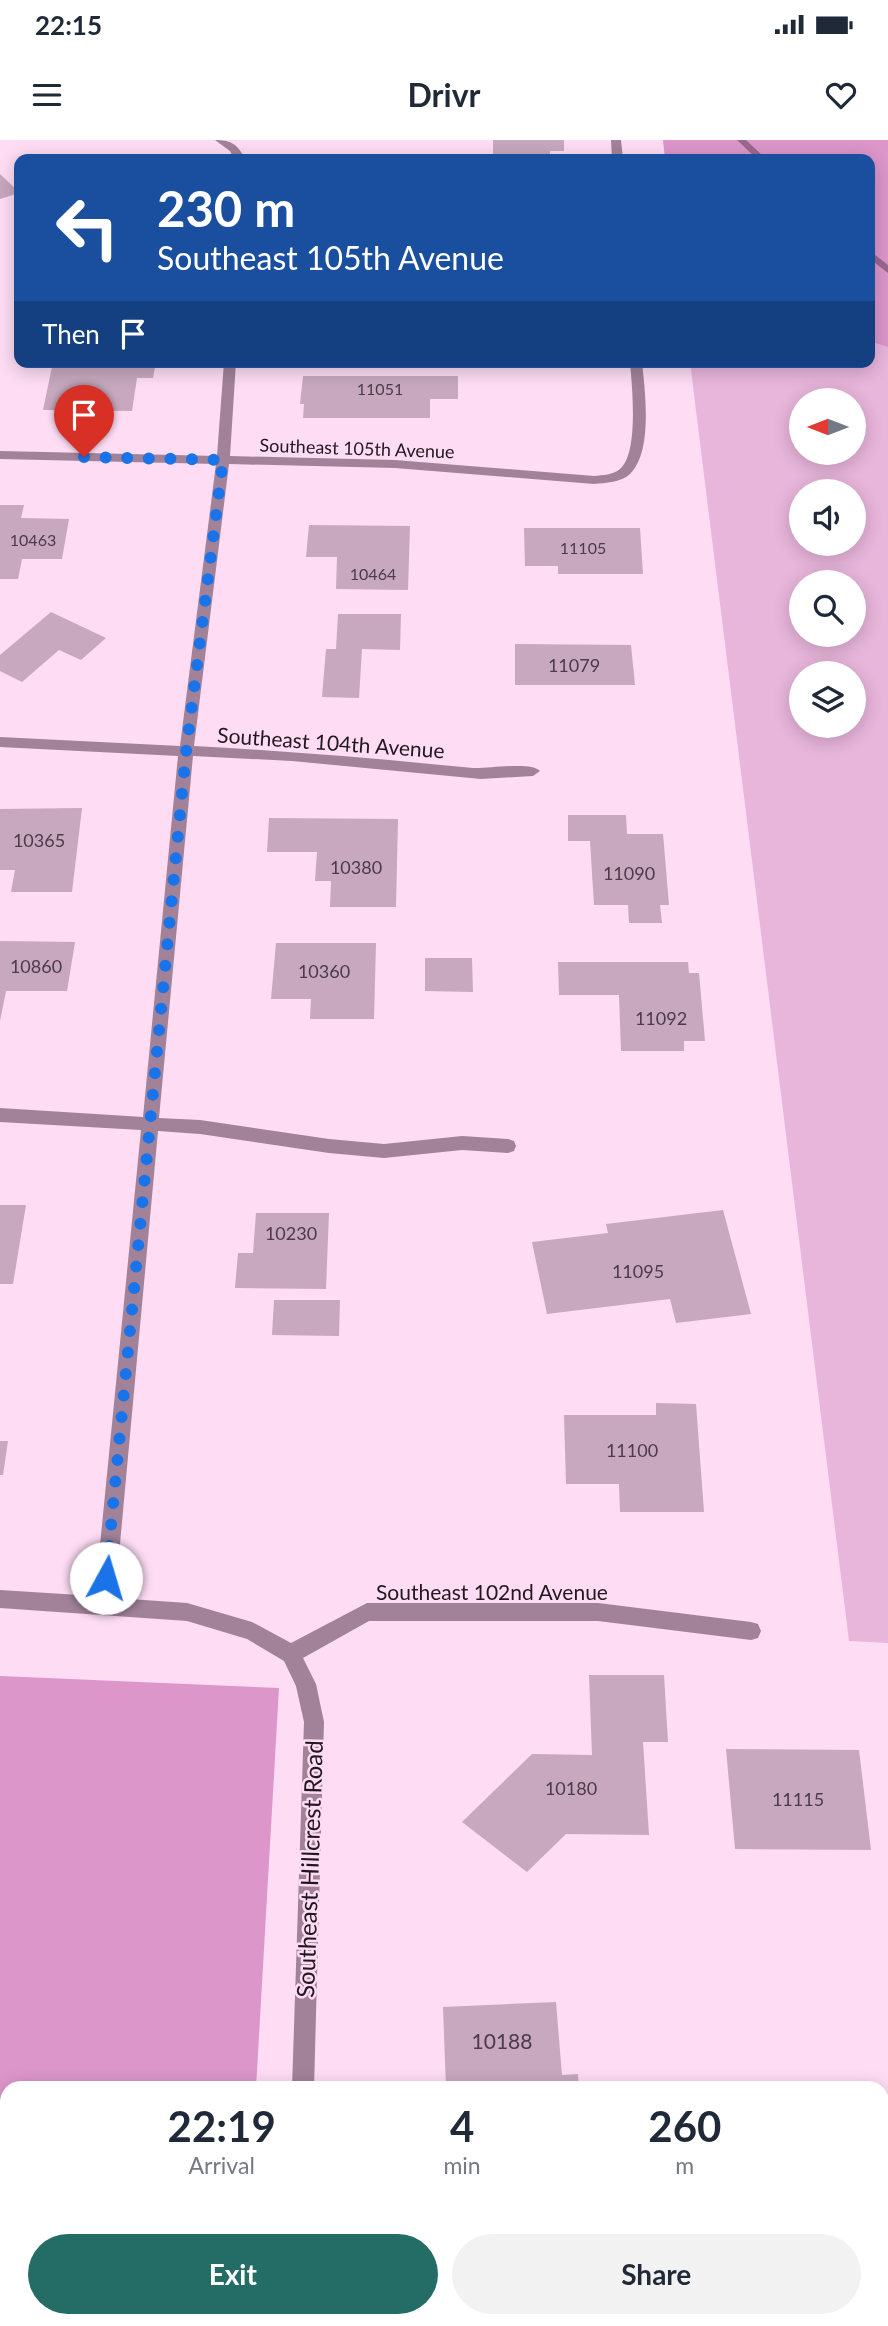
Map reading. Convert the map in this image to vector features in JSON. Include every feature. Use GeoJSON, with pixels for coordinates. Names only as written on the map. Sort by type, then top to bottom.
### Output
{"type":"FeatureCollection","features":[{"type":"Feature","properties":{"kind":"street"},"geometry":{"type":"LineString","coordinates":[[220,140],[235,149],[237,154]]}},
{"type":"Feature","properties":{"kind":"street"},"geometry":{"type":"LineString","coordinates":[[104,1605],[186,752],[223,460],[230,368]]}},
{"type":"Feature","properties":{"kind":"street","name":"Southeast 105th Avenue"},"geometry":{"type":"LineString","coordinates":[[0,455],[395,464],[594,480],[611,478],[627,471],[634,456],[640,399],[637,368]]}},
{"type":"Feature","properties":{"kind":"street","name":"Southeast 104th Avenue"},"geometry":{"type":"LineString","coordinates":[[0,742],[292,756],[481,774],[533,771]]}},
{"type":"Feature","properties":{"kind":"street"},"geometry":{"type":"LineString","coordinates":[[0,1115],[149,1123],[384,1151],[462,1143],[508,1146]]}},
{"type":"Feature","properties":{"kind":"street"},"geometry":{"type":"LineString","coordinates":[[0,1599],[187,1612],[252,1631],[291,1654]]}},
{"type":"Feature","properties":{"kind":"street","name":"Southeast 102nd Avenue"},"geometry":{"type":"LineString","coordinates":[[291,1654],[367,1612],[598,1612],[751,1631]]}},
{"type":"Feature","properties":{"kind":"street","name":"Southeast Hillcrest Road"},"geometry":{"type":"LineString","coordinates":[[291,1654],[306,1684],[314,1722],[303,2081]]}},
{"type":"Feature","properties":{"kind":"shaded area"},"geometry":{"type":"Polygon","coordinates":[[[663,140],[888,140],[888,347],[875,343],[875,154],[664,154],[663,140]]]}},
{"type":"Feature","properties":{"kind":"shaded area"},"geometry":{"type":"Polygon","coordinates":[[[888,140],[888,1643],[849,1641],[691,368],[875,368],[875,154],[888,140]]]}},
{"type":"Feature","properties":{"kind":"shaded area"},"geometry":{"type":"Polygon","coordinates":[[[0,1676],[279,1688],[256,2081],[0,2081],[0,1676]]]}},
{"type":"Feature","properties":{"kind":"building"},"geometry":{"type":"Polygon","coordinates":[[[493,140],[564,140],[564,151],[550,151],[550,154],[493,154],[493,140]]]}},
{"type":"Feature","properties":{"kind":"building"},"geometry":{"type":"Polygon","coordinates":[[[0,174],[14,187],[14,195],[0,199],[0,174]]]}},
{"type":"Feature","properties":{"kind":"building"},"geometry":{"type":"Polygon","coordinates":[[[52,368],[155,368],[153,378],[137,378],[132,411],[43,410],[52,368]]]}},
{"type":"Feature","properties":{"kind":"building"},"geometry":{"type":"Polygon","coordinates":[[[303,376],[458,376],[458,399],[430,399],[430,418],[303,418],[304,404],[300,404],[303,376]]]}},
{"type":"Feature","properties":{"kind":"building"},"geometry":{"type":"Polygon","coordinates":[[[0,505],[24,505],[21,518],[69,519],[62,559],[22,559],[18,579],[0,579],[0,505]]]}},
{"type":"Feature","properties":{"kind":"building"},"geometry":{"type":"Polygon","coordinates":[[[309,525],[410,526],[408,590],[336,589],[337,557],[306,557],[309,525]]]}},
{"type":"Feature","properties":{"kind":"building"},"geometry":{"type":"Polygon","coordinates":[[[524,528],[640,528],[643,574],[558,574],[558,566],[525,566],[524,528]]]}},
{"type":"Feature","properties":{"kind":"building"},"geometry":{"type":"Polygon","coordinates":[[[51,612],[106,638],[81,660],[59,650],[22,682],[0,671],[0,655],[51,612]]]}},
{"type":"Feature","properties":{"kind":"building"},"geometry":{"type":"Polygon","coordinates":[[[338,614],[401,614],[400,650],[362,649],[359,698],[322,697],[326,649],[336,649],[338,614]]]}},
{"type":"Feature","properties":{"kind":"building"},"geometry":{"type":"Polygon","coordinates":[[[515,644],[631,645],[635,685],[515,685],[515,644]]]}},
{"type":"Feature","properties":{"kind":"building"},"geometry":{"type":"Polygon","coordinates":[[[82,808],[72,892],[11,892],[15,870],[0,870],[0,809],[82,808]]]}},
{"type":"Feature","properties":{"kind":"building"},"geometry":{"type":"Polygon","coordinates":[[[568,815],[626,815],[627,834],[663,834],[669,905],[660,905],[662,923],[629,923],[628,905],[594,905],[590,841],[568,841],[568,815]]]}},
{"type":"Feature","properties":{"kind":"building"},"geometry":{"type":"Polygon","coordinates":[[[269,818],[398,819],[396,907],[330,907],[331,881],[315,881],[317,852],[267,852],[269,818]]]}},
{"type":"Feature","properties":{"kind":"building"},"geometry":{"type":"Polygon","coordinates":[[[0,941],[75,942],[67,991],[6,991],[0,1021],[0,941]]]}},
{"type":"Feature","properties":{"kind":"building"},"geometry":{"type":"Polygon","coordinates":[[[276,943],[376,943],[374,1019],[310,1019],[311,999],[271,999],[276,943]]]}},
{"type":"Feature","properties":{"kind":"building"},"geometry":{"type":"Polygon","coordinates":[[[425,958],[472,958],[473,992],[425,991],[425,958]]]}},
{"type":"Feature","properties":{"kind":"building"},"geometry":{"type":"Polygon","coordinates":[[[558,962],[688,962],[689,973],[699,973],[705,1041],[684,1041],[684,1051],[621,1051],[619,995],[559,995],[558,962]]]}},
{"type":"Feature","properties":{"kind":"building"},"geometry":{"type":"Polygon","coordinates":[[[0,1205],[26,1205],[13,1284],[0,1284],[0,1205]]]}},
{"type":"Feature","properties":{"kind":"building"},"geometry":{"type":"Polygon","coordinates":[[[723,1210],[751,1314],[676,1323],[670,1299],[547,1314],[532,1242],[608,1233],[606,1224],[723,1210]]]}},
{"type":"Feature","properties":{"kind":"building"},"geometry":{"type":"Polygon","coordinates":[[[256,1213],[329,1213],[326,1289],[235,1288],[238,1253],[253,1253],[256,1213]]]}},
{"type":"Feature","properties":{"kind":"building"},"geometry":{"type":"Polygon","coordinates":[[[274,1300],[340,1300],[339,1336],[272,1335],[274,1300]]]}},
{"type":"Feature","properties":{"kind":"building"},"geometry":{"type":"Polygon","coordinates":[[[656,1403],[696,1404],[704,1512],[620,1512],[619,1484],[566,1484],[564,1415],[656,1415],[656,1403]]]}},
{"type":"Feature","properties":{"kind":"building"},"geometry":{"type":"Polygon","coordinates":[[[0,1441],[8,1441],[3,1475],[0,1475],[0,1441]]]}},
{"type":"Feature","properties":{"kind":"building"},"geometry":{"type":"Polygon","coordinates":[[[589,1675],[664,1675],[668,1742],[643,1742],[649,1835],[566,1834],[527,1872],[462,1822],[532,1754],[592,1755],[589,1675]]]}},
{"type":"Feature","properties":{"kind":"building"},"geometry":{"type":"Polygon","coordinates":[[[726,1749],[859,1750],[871,1850],[735,1849],[726,1749]]]}},
{"type":"Feature","properties":{"kind":"building"},"geometry":{"type":"Polygon","coordinates":[[[556,2002],[562,2075],[578,2074],[578,2081],[446,2081],[443,2007],[556,2002]]]}},
{"type":"Feature","properties":{"kind":"waterway"},"geometry":{"type":"LineString","coordinates":[[741,140],[756,154]]}},
{"type":"Feature","properties":{"kind":"waterway"},"geometry":{"type":"LineString","coordinates":[[875,258],[888,270]]}},
{"type":"Feature","properties":{"kind":"route"},"geometry":{"type":"LineString","coordinates":[[84,457],[223,460],[186,752],[106,1578]]}}]}
